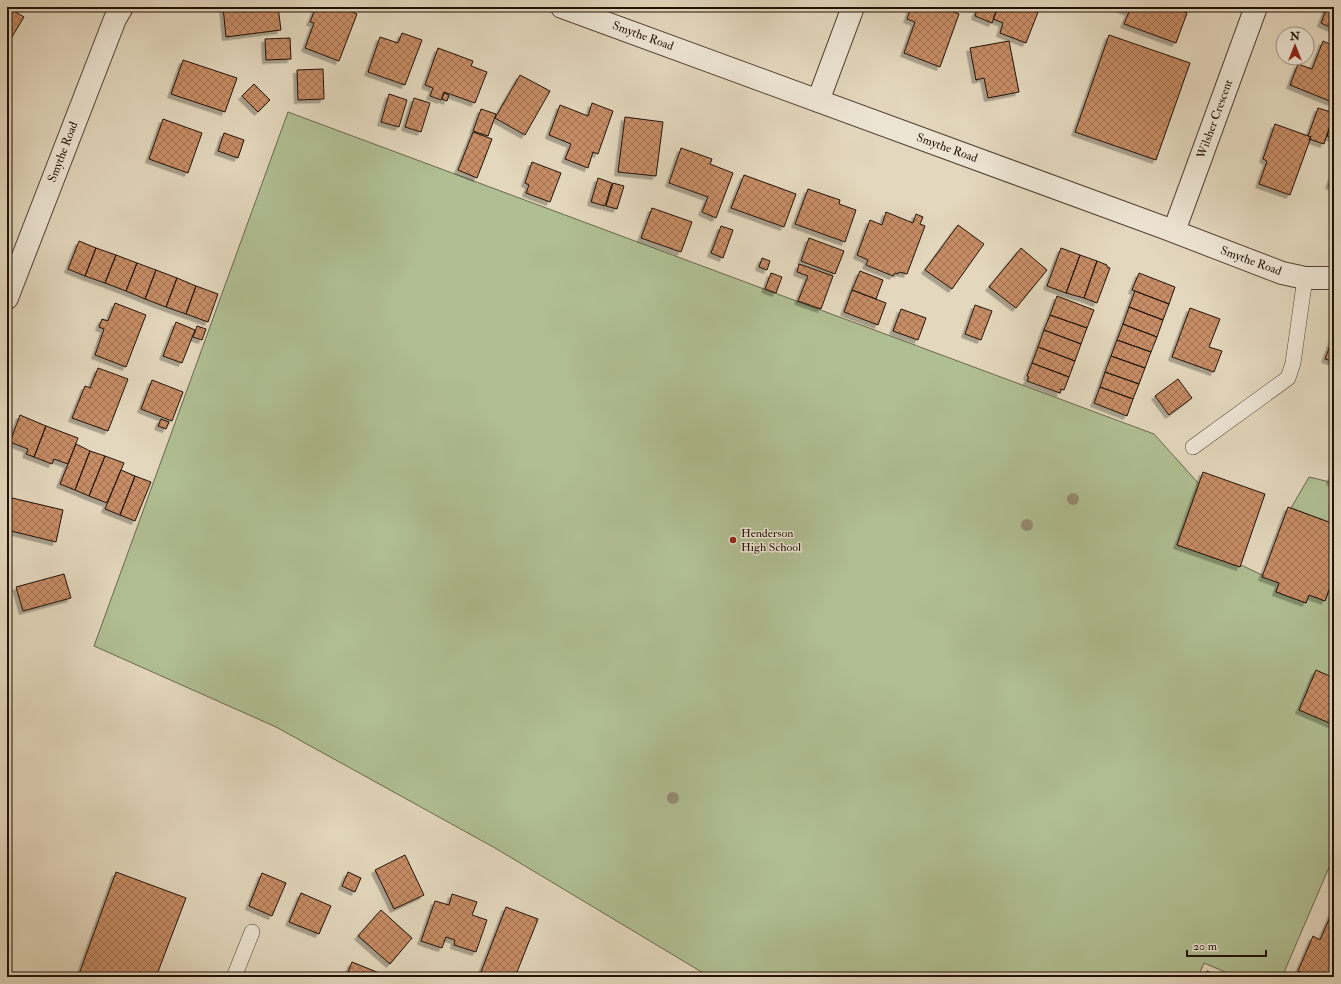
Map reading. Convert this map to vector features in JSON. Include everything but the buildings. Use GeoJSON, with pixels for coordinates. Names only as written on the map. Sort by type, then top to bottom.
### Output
{"type":"FeatureCollection","features":[{"type":"Feature","properties":{"kind":"street","name":"Smythe Road"},"geometry":{"type":"LineString","coordinates":[[7,298],[115,20],[122,7]]}},
{"type":"Feature","properties":{"kind":"street","name":"Smythe Road"},"geometry":{"type":"LineString","coordinates":[[562,7],[1282,272],[1305,278],[1334,278]]}},
{"type":"Feature","properties":{"kind":"street"},"geometry":{"type":"LineString","coordinates":[[818,101],[853,7]]}},
{"type":"Feature","properties":{"kind":"street","name":"Wilsher Crescent"},"geometry":{"type":"LineString","coordinates":[[1174,231],[1256,7]]}},
{"type":"Feature","properties":{"kind":"lane"},"geometry":{"type":"LineString","coordinates":[[1193,448],[1288,378],[1293,363],[1305,278]]}},
{"type":"Feature","properties":{"kind":"lane"},"geometry":{"type":"LineString","coordinates":[[234,977],[252,932]]}},
{"type":"Feature","properties":{"kind":"green space","name":"Henderson High School"},"geometry":{"type":"Polygon","coordinates":[[[288,112],[1154,434],[1199,484],[1177,545],[1240,567],[1241,565],[1279,583],[1276,592],[1306,603],[1309,595],[1325,601],[1334,577],[1334,856],[1282,977],[1237,977],[1204,963],[1198,977],[710,977],[495,848],[276,727],[94,646],[288,112]]]}},
{"type":"Feature","properties":{"kind":"green space"},"geometry":{"type":"Polygon","coordinates":[[[1309,477],[1334,483],[1334,524],[1291,508],[1309,477]]]}},
{"type":"Feature","properties":{"kind":"place","name":"Henderson High School"},"geometry":{"type":"Point","coordinates":[733,540]}}]}
